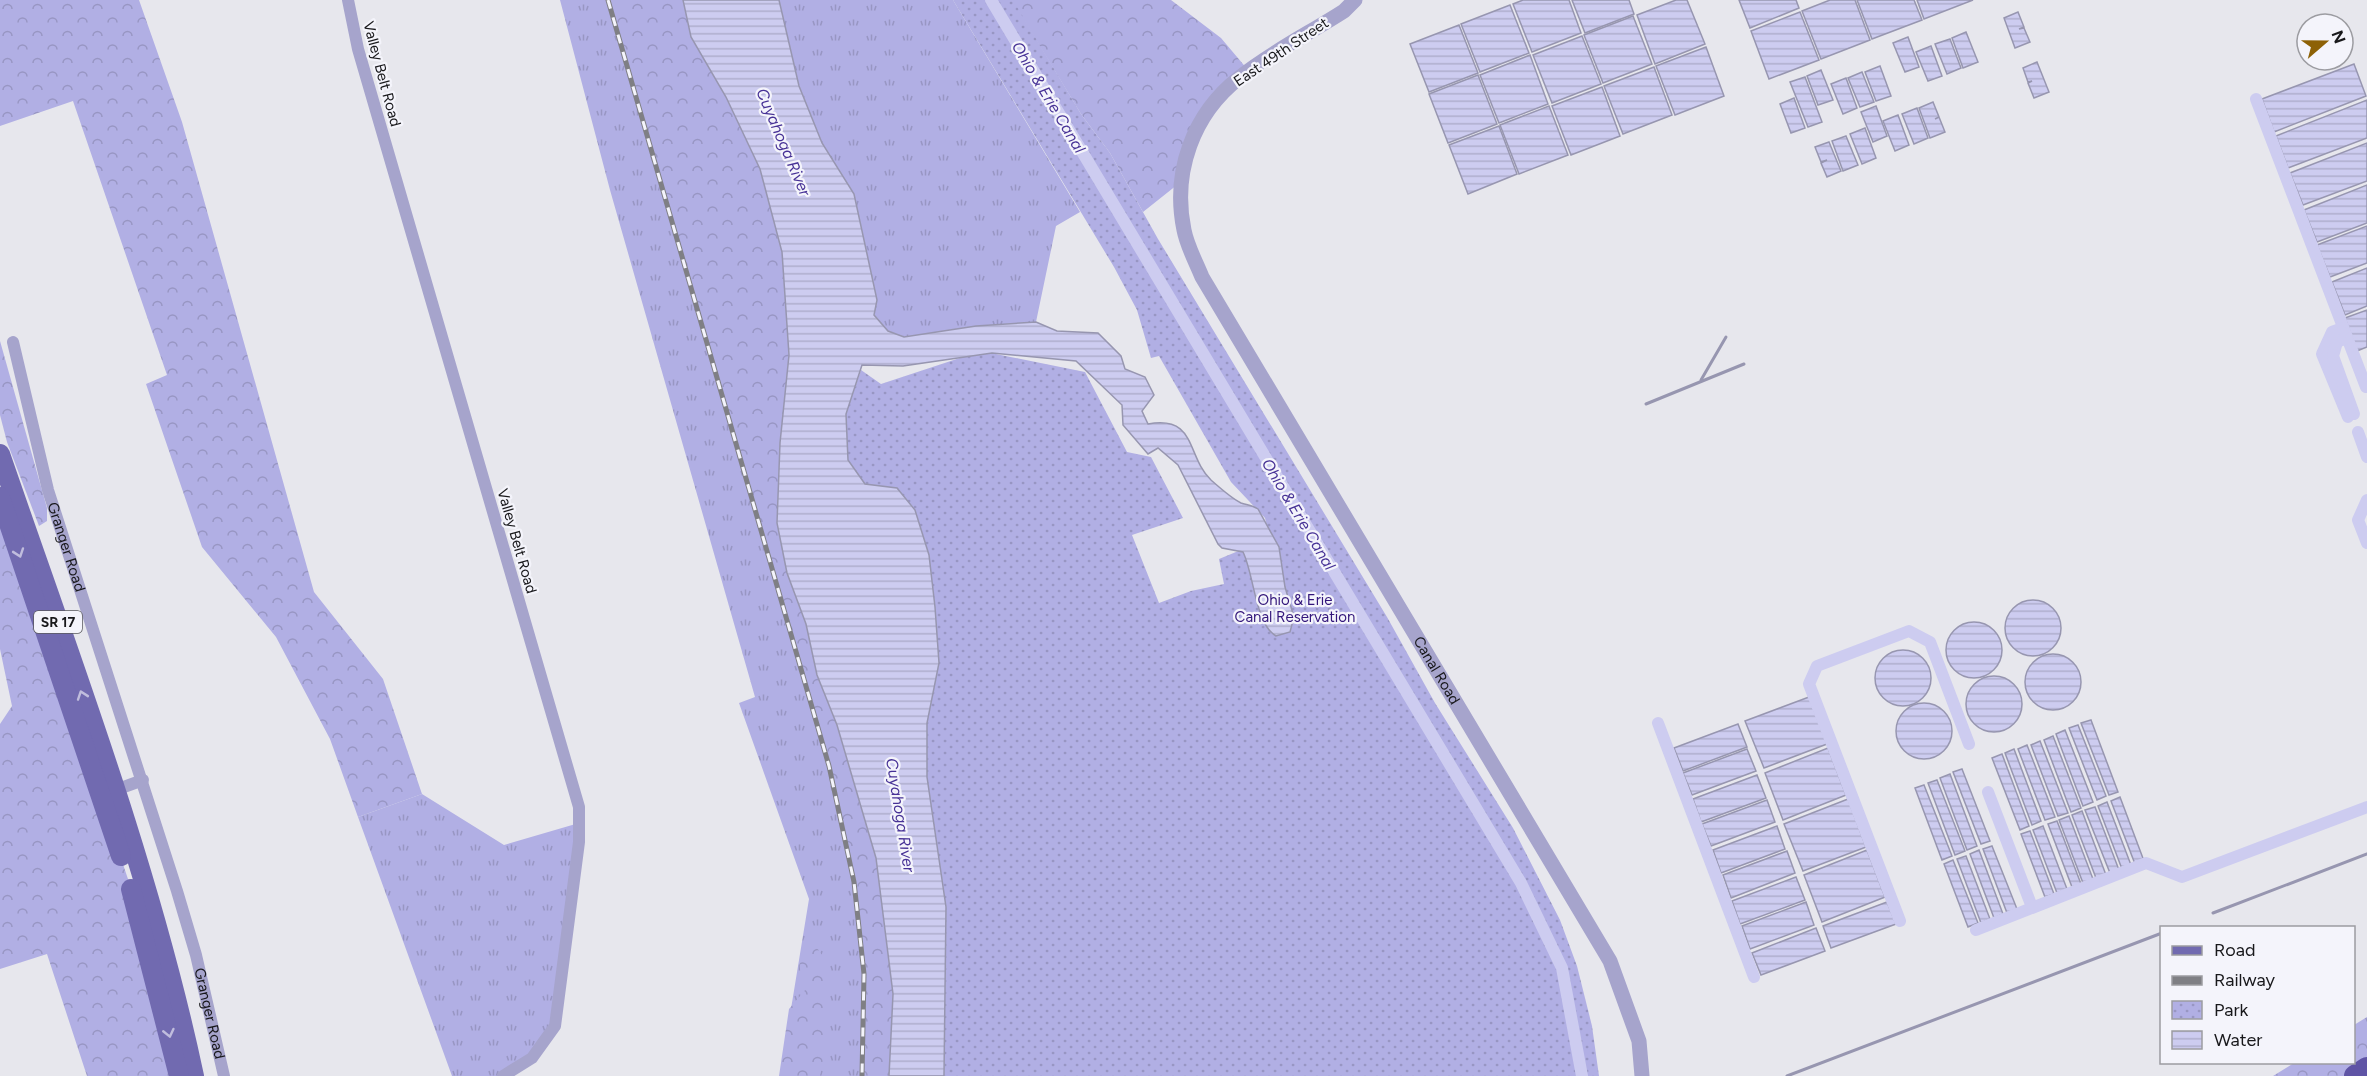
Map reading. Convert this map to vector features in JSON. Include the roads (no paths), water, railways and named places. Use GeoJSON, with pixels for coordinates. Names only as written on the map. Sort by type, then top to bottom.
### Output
{"type":"FeatureCollection","features":[{"type":"Feature","properties":{"kind":"highway"},"geometry":{"type":"LineString","coordinates":[[2355,1076],[2367,1068]]}},
{"type":"Feature","properties":{"kind":"main road","name":"Granger Road"},"geometry":{"type":"LineString","coordinates":[[0,454],[108,793],[179,1076]]}},
{"type":"Feature","properties":{"kind":"main road","name":"Granger Road"},"geometry":{"type":"LineString","coordinates":[[0,497],[162,945],[194,1076]]}},
{"type":"Feature","properties":{"kind":"street","name":"Valley Belt Road"},"geometry":{"type":"LineString","coordinates":[[348,0],[358,50],[579,807],[579,842],[555,1026],[532,1058],[503,1076]]}},
{"type":"Feature","properties":{"kind":"street","name":"East 49th Street"},"geometry":{"type":"LineString","coordinates":[[1202,277],[1184,232],[1180,207],[1183,169],[1192,137],[1206,110],[1238,78],[1344,11],[1355,0]]}},
{"type":"Feature","properties":{"kind":"street","name":"Canal Road"},"geometry":{"type":"LineString","coordinates":[[1202,277],[1610,961],[1639,1041],[1642,1076]]}},
{"type":"Feature","properties":{"kind":"street","name":"Granger Road"},"geometry":{"type":"LineString","coordinates":[[13,342],[48,490],[143,780],[196,955],[224,1076]]}},
{"type":"Feature","properties":{"kind":"street"},"geometry":{"type":"LineString","coordinates":[[108,793],[143,780]]}},
{"type":"Feature","properties":{"kind":"water","name":"Cuyahoga River"},"geometry":{"type":"Polygon","coordinates":[[[683,0],[779,0],[799,86],[822,143],[854,194],[877,300],[874,315],[888,331],[904,337],[976,326],[1036,322],[1057,331],[1098,333],[1121,356],[1125,369],[1145,377],[1154,395],[1142,411],[1148,424],[1164,423],[1183,431],[1203,470],[1211,480],[1237,501],[1258,509],[1279,547],[1285,587],[1294,617],[1290,632],[1276,636],[1269,630],[1259,610],[1243,552],[1222,548],[1218,544],[1178,465],[1158,448],[1148,454],[1123,425],[1122,405],[1076,361],[992,353],[903,366],[862,365],[846,414],[848,460],[865,484],[897,488],[915,510],[929,555],[935,607],[939,663],[927,723],[927,777],[946,907],[944,1076],[889,1076],[893,994],[876,858],[837,725],[817,675],[806,624],[787,573],[777,523],[780,443],[789,355],[782,252],[760,169],[726,97],[691,37],[683,0]]]}},
{"type":"Feature","properties":{"kind":"water"},"geometry":{"type":"Polygon","coordinates":[[[1523,0],[1569,0],[1581,33],[1532,52],[1513,4],[1523,0]]]}},
{"type":"Feature","properties":{"kind":"water"},"geometry":{"type":"Polygon","coordinates":[[[1572,0],[1629,0],[1634,14],[1585,33],[1572,0]]]}},
{"type":"Feature","properties":{"kind":"water"},"geometry":{"type":"Polygon","coordinates":[[[1676,0],[1687,0],[1705,44],[1655,64],[1637,15],[1676,0]]]}},
{"type":"Feature","properties":{"kind":"water"},"geometry":{"type":"Polygon","coordinates":[[[1739,0],[1796,0],[1799,8],[1750,28],[1739,0]]]}},
{"type":"Feature","properties":{"kind":"water"},"geometry":{"type":"Polygon","coordinates":[[[1830,0],[1855,0],[1870,40],[1821,59],[1802,11],[1830,0]]]}},
{"type":"Feature","properties":{"kind":"water"},"geometry":{"type":"Polygon","coordinates":[[[1857,0],[1914,0],[1922,20],[1872,39],[1857,0]]]}},
{"type":"Feature","properties":{"kind":"water"},"geometry":{"type":"Polygon","coordinates":[[[1917,0],[1973,0],[1924,19],[1917,0]]]}},
{"type":"Feature","properties":{"kind":"water"},"geometry":{"type":"Polygon","coordinates":[[[1510,5],[1529,53],[1480,72],[1461,24],[1510,5]]]}},
{"type":"Feature","properties":{"kind":"water"},"geometry":{"type":"Polygon","coordinates":[[[1800,12],[1819,60],[1769,79],[1751,31],[1800,12]]]}},
{"type":"Feature","properties":{"kind":"water"},"geometry":{"type":"Polygon","coordinates":[[[2018,12],[2024,27],[2019,29],[2024,28],[2030,42],[2015,48],[2004,18],[2018,12]]]}},
{"type":"Feature","properties":{"kind":"water"},"geometry":{"type":"Polygon","coordinates":[[[1633,16],[1652,64],[1603,83],[1584,35],[1633,16]]]}},
{"type":"Feature","properties":{"kind":"water"},"geometry":{"type":"Polygon","coordinates":[[[1459,25],[1478,73],[1429,92],[1410,44],[1459,25]]]}},
{"type":"Feature","properties":{"kind":"water"},"geometry":{"type":"Polygon","coordinates":[[[1966,32],[1978,62],[1963,68],[1952,38],[1966,32]]]}},
{"type":"Feature","properties":{"kind":"water"},"geometry":{"type":"Polygon","coordinates":[[[1582,36],[1601,84],[1552,103],[1533,55],[1582,36]]]}},
{"type":"Feature","properties":{"kind":"water"},"geometry":{"type":"Polygon","coordinates":[[[1908,37],[1919,67],[1905,72],[1893,43],[1908,37]]]}},
{"type":"Feature","properties":{"kind":"water"},"geometry":{"type":"Polygon","coordinates":[[[1950,39],[1961,68],[1947,74],[1935,44],[1950,39]]]}},
{"type":"Feature","properties":{"kind":"water"},"geometry":{"type":"Polygon","coordinates":[[[1931,46],[1942,76],[1928,81],[1916,52],[1931,46]]]}},
{"type":"Feature","properties":{"kind":"water"},"geometry":{"type":"Polygon","coordinates":[[[1706,47],[1724,96],[1675,115],[1656,66],[1706,47]]]}},
{"type":"Feature","properties":{"kind":"water"},"geometry":{"type":"Polygon","coordinates":[[[1530,55],[1548,104],[1499,123],[1480,75],[1530,55]]]}},
{"type":"Feature","properties":{"kind":"water"},"geometry":{"type":"Polygon","coordinates":[[[2037,62],[2049,92],[2034,98],[2028,83],[2032,81],[2028,82],[2023,68],[2037,62]]]}},
{"type":"Feature","properties":{"kind":"water"},"geometry":{"type":"Polygon","coordinates":[[[1880,66],[1891,96],[1876,101],[1865,72],[1880,66]]]}},
{"type":"Feature","properties":{"kind":"water"},"geometry":{"type":"Polygon","coordinates":[[[1654,67],[1672,115],[1623,134],[1604,86],[1654,67]]]}},
{"type":"Feature","properties":{"kind":"water"},"geometry":{"type":"Polygon","coordinates":[[[2355,67],[2366,96],[2274,132],[2262,99],[2333,72],[2355,72],[2355,67]]]}},
{"type":"Feature","properties":{"kind":"water"},"geometry":{"type":"Polygon","coordinates":[[[1821,70],[1833,100],[1818,105],[1807,76],[1821,70]]]}},
{"type":"Feature","properties":{"kind":"water"},"geometry":{"type":"Polygon","coordinates":[[[1862,72],[1874,102],[1860,107],[1848,78],[1862,72]]]}},
{"type":"Feature","properties":{"kind":"water"},"geometry":{"type":"Polygon","coordinates":[[[1478,75],[1497,124],[1448,143],[1429,94],[1478,75]]]}},
{"type":"Feature","properties":{"kind":"water"},"geometry":{"type":"Polygon","coordinates":[[[1805,77],[1822,122],[1808,127],[1790,82],[1805,77]]]}},
{"type":"Feature","properties":{"kind":"water"},"geometry":{"type":"Polygon","coordinates":[[[1846,78],[1857,108],[1843,114],[1831,84],[1846,78]]]}},
{"type":"Feature","properties":{"kind":"water"},"geometry":{"type":"Polygon","coordinates":[[[1602,87],[1620,136],[1571,155],[1552,106],[1602,87]]]}},
{"type":"Feature","properties":{"kind":"water"},"geometry":{"type":"Polygon","coordinates":[[[1794,98],[1805,128],[1791,133],[1780,104],[1794,98]]]}},
{"type":"Feature","properties":{"kind":"water"},"geometry":{"type":"Polygon","coordinates":[[[2367,100],[2367,138],[2288,168],[2276,136],[2367,100]]]}},
{"type":"Feature","properties":{"kind":"water"},"geometry":{"type":"Polygon","coordinates":[[[1933,102],[1945,132],[1930,138],[1919,108],[1933,102]]]}},
{"type":"Feature","properties":{"kind":"water"},"geometry":{"type":"Polygon","coordinates":[[[1549,106],[1568,155],[1519,174],[1500,125],[1549,106]]]}},
{"type":"Feature","properties":{"kind":"water"},"geometry":{"type":"Polygon","coordinates":[[[1876,106],[1887,136],[1873,142],[1861,112],[1876,106]]]}},
{"type":"Feature","properties":{"kind":"water"},"geometry":{"type":"Polygon","coordinates":[[[1917,108],[1928,138],[1914,144],[1902,114],[1917,108]]]}},
{"type":"Feature","properties":{"kind":"water"},"geometry":{"type":"Polygon","coordinates":[[[1898,115],[1909,145],[1895,151],[1883,121],[1898,115]]]}},
{"type":"Feature","properties":{"kind":"water"},"geometry":{"type":"Polygon","coordinates":[[[1499,126],[1517,174],[1468,194],[1449,145],[1499,126]]]}},
{"type":"Feature","properties":{"kind":"water"},"geometry":{"type":"Polygon","coordinates":[[[1865,128],[1876,158],[1862,164],[1850,134],[1865,128]]]}},
{"type":"Feature","properties":{"kind":"water"},"geometry":{"type":"Polygon","coordinates":[[[1846,136],[1858,165],[1843,171],[1832,141],[1846,136]]]}},
{"type":"Feature","properties":{"kind":"water"},"geometry":{"type":"Polygon","coordinates":[[[1829,142],[1841,171],[1827,177],[1821,163],[1827,160],[1821,162],[1815,147],[1829,142]]]}},
{"type":"Feature","properties":{"kind":"water"},"geometry":{"type":"Polygon","coordinates":[[[2367,143],[2367,181],[2303,205],[2290,173],[2367,143]]]}},
{"type":"Feature","properties":{"kind":"water"},"geometry":{"type":"Polygon","coordinates":[[[2367,185],[2367,223],[2317,242],[2304,210],[2367,185]]]}},
{"type":"Feature","properties":{"kind":"water"},"geometry":{"type":"Polygon","coordinates":[[[2367,226],[2367,263],[2330,277],[2317,245],[2367,226]]]}},
{"type":"Feature","properties":{"kind":"water"},"geometry":{"type":"Polygon","coordinates":[[[2367,268],[2367,306],[2345,315],[2332,282],[2367,268]]]}},
{"type":"Feature","properties":{"kind":"water"},"geometry":{"type":"Polygon","coordinates":[[[2367,310],[2367,347],[2357,351],[2345,318],[2367,310]]]}},
{"type":"Feature","properties":{"kind":"water"},"geometry":{"type":"Polygon","coordinates":[[[2033,600],[2044,602],[2053,608],[2059,617],[2061,628],[2059,639],[2053,648],[2044,654],[2033,656],[2022,654],[2013,648],[2007,639],[2005,628],[2007,617],[2013,608],[2022,602],[2033,600]]]}},
{"type":"Feature","properties":{"kind":"water"},"geometry":{"type":"Polygon","coordinates":[[[1974,622],[1985,624],[1994,630],[2000,639],[2002,650],[2000,661],[1994,670],[1985,676],[1974,678],[1963,676],[1954,670],[1948,661],[1946,650],[1948,639],[1954,630],[1963,624],[1974,622]]]}},
{"type":"Feature","properties":{"kind":"water"},"geometry":{"type":"Polygon","coordinates":[[[1903,650],[1914,652],[1923,658],[1929,667],[1931,678],[1929,689],[1923,698],[1914,704],[1903,706],[1892,704],[1883,698],[1877,689],[1875,678],[1877,667],[1883,658],[1892,652],[1903,650]]]}},
{"type":"Feature","properties":{"kind":"water"},"geometry":{"type":"Polygon","coordinates":[[[2053,654],[2064,656],[2073,662],[2079,671],[2081,682],[2079,693],[2073,702],[2064,708],[2053,710],[2042,708],[2033,702],[2027,693],[2025,682],[2027,671],[2033,662],[2042,656],[2053,654]]]}},
{"type":"Feature","properties":{"kind":"water"},"geometry":{"type":"Polygon","coordinates":[[[1994,676],[2005,678],[2014,684],[2020,693],[2022,704],[2020,715],[2014,724],[2005,730],[1994,732],[1983,730],[1974,724],[1968,715],[1966,704],[1968,693],[1974,684],[1983,678],[1994,676]]]}},
{"type":"Feature","properties":{"kind":"water"},"geometry":{"type":"Polygon","coordinates":[[[1809,697],[1827,744],[1764,768],[1745,721],[1809,697]]]}},
{"type":"Feature","properties":{"kind":"water"},"geometry":{"type":"Polygon","coordinates":[[[1924,703],[1935,705],[1944,711],[1950,720],[1952,731],[1950,742],[1944,751],[1935,757],[1924,759],[1913,757],[1904,751],[1898,742],[1896,731],[1898,720],[1904,711],[1913,705],[1924,703]]]}},
{"type":"Feature","properties":{"kind":"water"},"geometry":{"type":"Polygon","coordinates":[[[2091,720],[2118,792],[2109,795],[2081,723],[2091,720]]]}},
{"type":"Feature","properties":{"kind":"water"},"geometry":{"type":"Polygon","coordinates":[[[1738,724],[1747,747],[1683,771],[1674,748],[1738,724]]]}},
{"type":"Feature","properties":{"kind":"water"},"geometry":{"type":"Polygon","coordinates":[[[2078,725],[2106,796],[2097,800],[2069,728],[2078,725]]]}},
{"type":"Feature","properties":{"kind":"water"},"geometry":{"type":"Polygon","coordinates":[[[2065,730],[2093,802],[2083,806],[2056,734],[2065,730]]]}},
{"type":"Feature","properties":{"kind":"water"},"geometry":{"type":"Polygon","coordinates":[[[2053,736],[2081,808],[2071,812],[2044,740],[2053,736]]]}},
{"type":"Feature","properties":{"kind":"water"},"geometry":{"type":"Polygon","coordinates":[[[2040,741],[2068,813],[2058,816],[2031,745],[2040,741]]]}},
{"type":"Feature","properties":{"kind":"water"},"geometry":{"type":"Polygon","coordinates":[[[2027,745],[2055,817],[2045,820],[2018,749],[2027,745]]]}},
{"type":"Feature","properties":{"kind":"water"},"geometry":{"type":"Polygon","coordinates":[[[1828,748],[1846,795],[1783,820],[1765,773],[1828,748]]]}},
{"type":"Feature","properties":{"kind":"water"},"geometry":{"type":"Polygon","coordinates":[[[1747,749],[1756,771],[1692,795],[1683,773],[1747,749]]]}},
{"type":"Feature","properties":{"kind":"water"},"geometry":{"type":"Polygon","coordinates":[[[2014,749],[2041,821],[2032,825],[2005,753],[2014,749]]]}},
{"type":"Feature","properties":{"kind":"water"},"geometry":{"type":"Polygon","coordinates":[[[2002,754],[2029,826],[2020,830],[1992,758],[2002,754]]]}},
{"type":"Feature","properties":{"kind":"water"},"geometry":{"type":"Polygon","coordinates":[[[1962,769],[1990,841],[1981,844],[1953,772],[1962,769]]]}},
{"type":"Feature","properties":{"kind":"water"},"geometry":{"type":"Polygon","coordinates":[[[1950,774],[1977,846],[1967,850],[1940,778],[1950,774]]]}},
{"type":"Feature","properties":{"kind":"water"},"geometry":{"type":"Polygon","coordinates":[[[1757,775],[1766,798],[1701,822],[1693,799],[1757,775]]]}},
{"type":"Feature","properties":{"kind":"water"},"geometry":{"type":"Polygon","coordinates":[[[1937,780],[1965,851],[1955,855],[1928,783],[1937,780]]]}},
{"type":"Feature","properties":{"kind":"water"},"geometry":{"type":"Polygon","coordinates":[[[1924,785],[1952,856],[1942,860],[1915,788],[1924,785]]]}},
{"type":"Feature","properties":{"kind":"water"},"geometry":{"type":"Polygon","coordinates":[[[2120,797],[2144,861],[2135,864],[2111,801],[2120,797]]]}},
{"type":"Feature","properties":{"kind":"water"},"geometry":{"type":"Polygon","coordinates":[[[1848,799],[1866,847],[1803,871],[1784,824],[1848,799]]]}},
{"type":"Feature","properties":{"kind":"water"},"geometry":{"type":"Polygon","coordinates":[[[1767,800],[1775,822],[1711,846],[1702,824],[1767,800]]]}},
{"type":"Feature","properties":{"kind":"water"},"geometry":{"type":"Polygon","coordinates":[[[2107,802],[2131,865],[2122,869],[2098,806],[2107,802]]]}},
{"type":"Feature","properties":{"kind":"water"},"geometry":{"type":"Polygon","coordinates":[[[2095,807],[2119,870],[2110,873],[2085,810],[2095,807]]]}},
{"type":"Feature","properties":{"kind":"water"},"geometry":{"type":"Polygon","coordinates":[[[2082,811],[2106,875],[2096,878],[2072,815],[2082,811]]]}},
{"type":"Feature","properties":{"kind":"water"},"geometry":{"type":"Polygon","coordinates":[[[2069,816],[2093,879],[2083,883],[2059,820],[2069,816]]]}},
{"type":"Feature","properties":{"kind":"water"},"geometry":{"type":"Polygon","coordinates":[[[2057,821],[2081,884],[2072,887],[2048,824],[2057,821]]]}},
{"type":"Feature","properties":{"kind":"water"},"geometry":{"type":"Polygon","coordinates":[[[1777,826],[1785,849],[1721,873],[1713,850],[1777,826]]]}},
{"type":"Feature","properties":{"kind":"water"},"geometry":{"type":"Polygon","coordinates":[[[2043,826],[2067,889],[2057,893],[2033,830],[2043,826]]]}},
{"type":"Feature","properties":{"kind":"water"},"geometry":{"type":"Polygon","coordinates":[[[2030,831],[2054,894],[2045,897],[2021,834],[2030,831]]]}},
{"type":"Feature","properties":{"kind":"water"},"geometry":{"type":"Polygon","coordinates":[[[1992,846],[2017,909],[2007,913],[1983,849],[1992,846]]]}},
{"type":"Feature","properties":{"kind":"water"},"geometry":{"type":"Polygon","coordinates":[[[1867,850],[1885,897],[1822,922],[1804,875],[1867,850]]]}},
{"type":"Feature","properties":{"kind":"water"},"geometry":{"type":"Polygon","coordinates":[[[1979,850],[2003,914],[1994,918],[1970,854],[1979,850]]]}},
{"type":"Feature","properties":{"kind":"water"},"geometry":{"type":"Polygon","coordinates":[[[1787,851],[1795,873],[1731,898],[1723,875],[1787,851]]]}},
{"type":"Feature","properties":{"kind":"water"},"geometry":{"type":"Polygon","coordinates":[[[1966,856],[1990,919],[1981,923],[1957,859],[1966,856]]]}},
{"type":"Feature","properties":{"kind":"water"},"geometry":{"type":"Polygon","coordinates":[[[1953,860],[1978,923],[1968,927],[1944,864],[1953,860]]]}},
{"type":"Feature","properties":{"kind":"water"},"geometry":{"type":"Polygon","coordinates":[[[1796,877],[1805,900],[1740,924],[1732,901],[1796,877]]]}},
{"type":"Feature","properties":{"kind":"water"},"geometry":{"type":"Polygon","coordinates":[[[1806,902],[1814,925],[1750,949],[1742,926],[1806,902]]]}},
{"type":"Feature","properties":{"kind":"water"},"geometry":{"type":"Polygon","coordinates":[[[1887,902],[1896,924],[1831,948],[1823,926],[1887,902]]]}},
{"type":"Feature","properties":{"kind":"water"},"geometry":{"type":"Polygon","coordinates":[[[1816,928],[1825,951],[1761,975],[1752,953],[1816,928]]]}},
{"type":"Feature","properties":{"kind":"waterway","name":"Ohio & Erie Canal"},"geometry":{"type":"LineString","coordinates":[[991,0],[1521,883],[1562,968],[1582,1076]]}},
{"type":"Feature","properties":{"kind":"waterway"},"geometry":{"type":"LineString","coordinates":[[2256,99],[2366,387]]}},
{"type":"Feature","properties":{"kind":"waterway"},"geometry":{"type":"LineString","coordinates":[[2343,328],[2332,332],[2322,354],[2348,417]]}},
{"type":"Feature","properties":{"kind":"waterway"},"geometry":{"type":"LineString","coordinates":[[1701,380],[1726,337]]}},
{"type":"Feature","properties":{"kind":"waterway"},"geometry":{"type":"LineString","coordinates":[[2347,338],[2337,342],[2333,356],[2354,414]]}},
{"type":"Feature","properties":{"kind":"waterway"},"geometry":{"type":"LineString","coordinates":[[1646,404],[1744,364]]}},
{"type":"Feature","properties":{"kind":"waterway"},"geometry":{"type":"LineString","coordinates":[[2358,432],[2367,457]]}},
{"type":"Feature","properties":{"kind":"waterway"},"geometry":{"type":"LineString","coordinates":[[2367,500],[2358,520],[2367,543]]}},
{"type":"Feature","properties":{"kind":"waterway"},"geometry":{"type":"LineString","coordinates":[[1900,921],[1809,684],[1817,666],[1909,631],[1930,642],[1969,744]]}},
{"type":"Feature","properties":{"kind":"waterway"},"geometry":{"type":"LineString","coordinates":[[1658,723],[1754,977]]}},
{"type":"Feature","properties":{"kind":"waterway"},"geometry":{"type":"LineString","coordinates":[[1988,792],[2032,907]]}},
{"type":"Feature","properties":{"kind":"waterway"},"geometry":{"type":"LineString","coordinates":[[1976,930],[2146,863],[2182,877],[2367,807]]}},
{"type":"Feature","properties":{"kind":"waterway"},"geometry":{"type":"LineString","coordinates":[[2213,913],[2367,854]]}},
{"type":"Feature","properties":{"kind":"waterway"},"geometry":{"type":"LineString","coordinates":[[1787,1076],[2160,934]]}},
{"type":"Feature","properties":{"kind":"railway"},"geometry":{"type":"LineString","coordinates":[[608,0],[829,766],[854,882],[864,974],[862,1076]]}},
{"type":"Feature","properties":{"kind":"park label","name":"Ohio & Erie Canal Reservation"},"geometry":{"type":"Point","coordinates":[1295,608]}}]}
